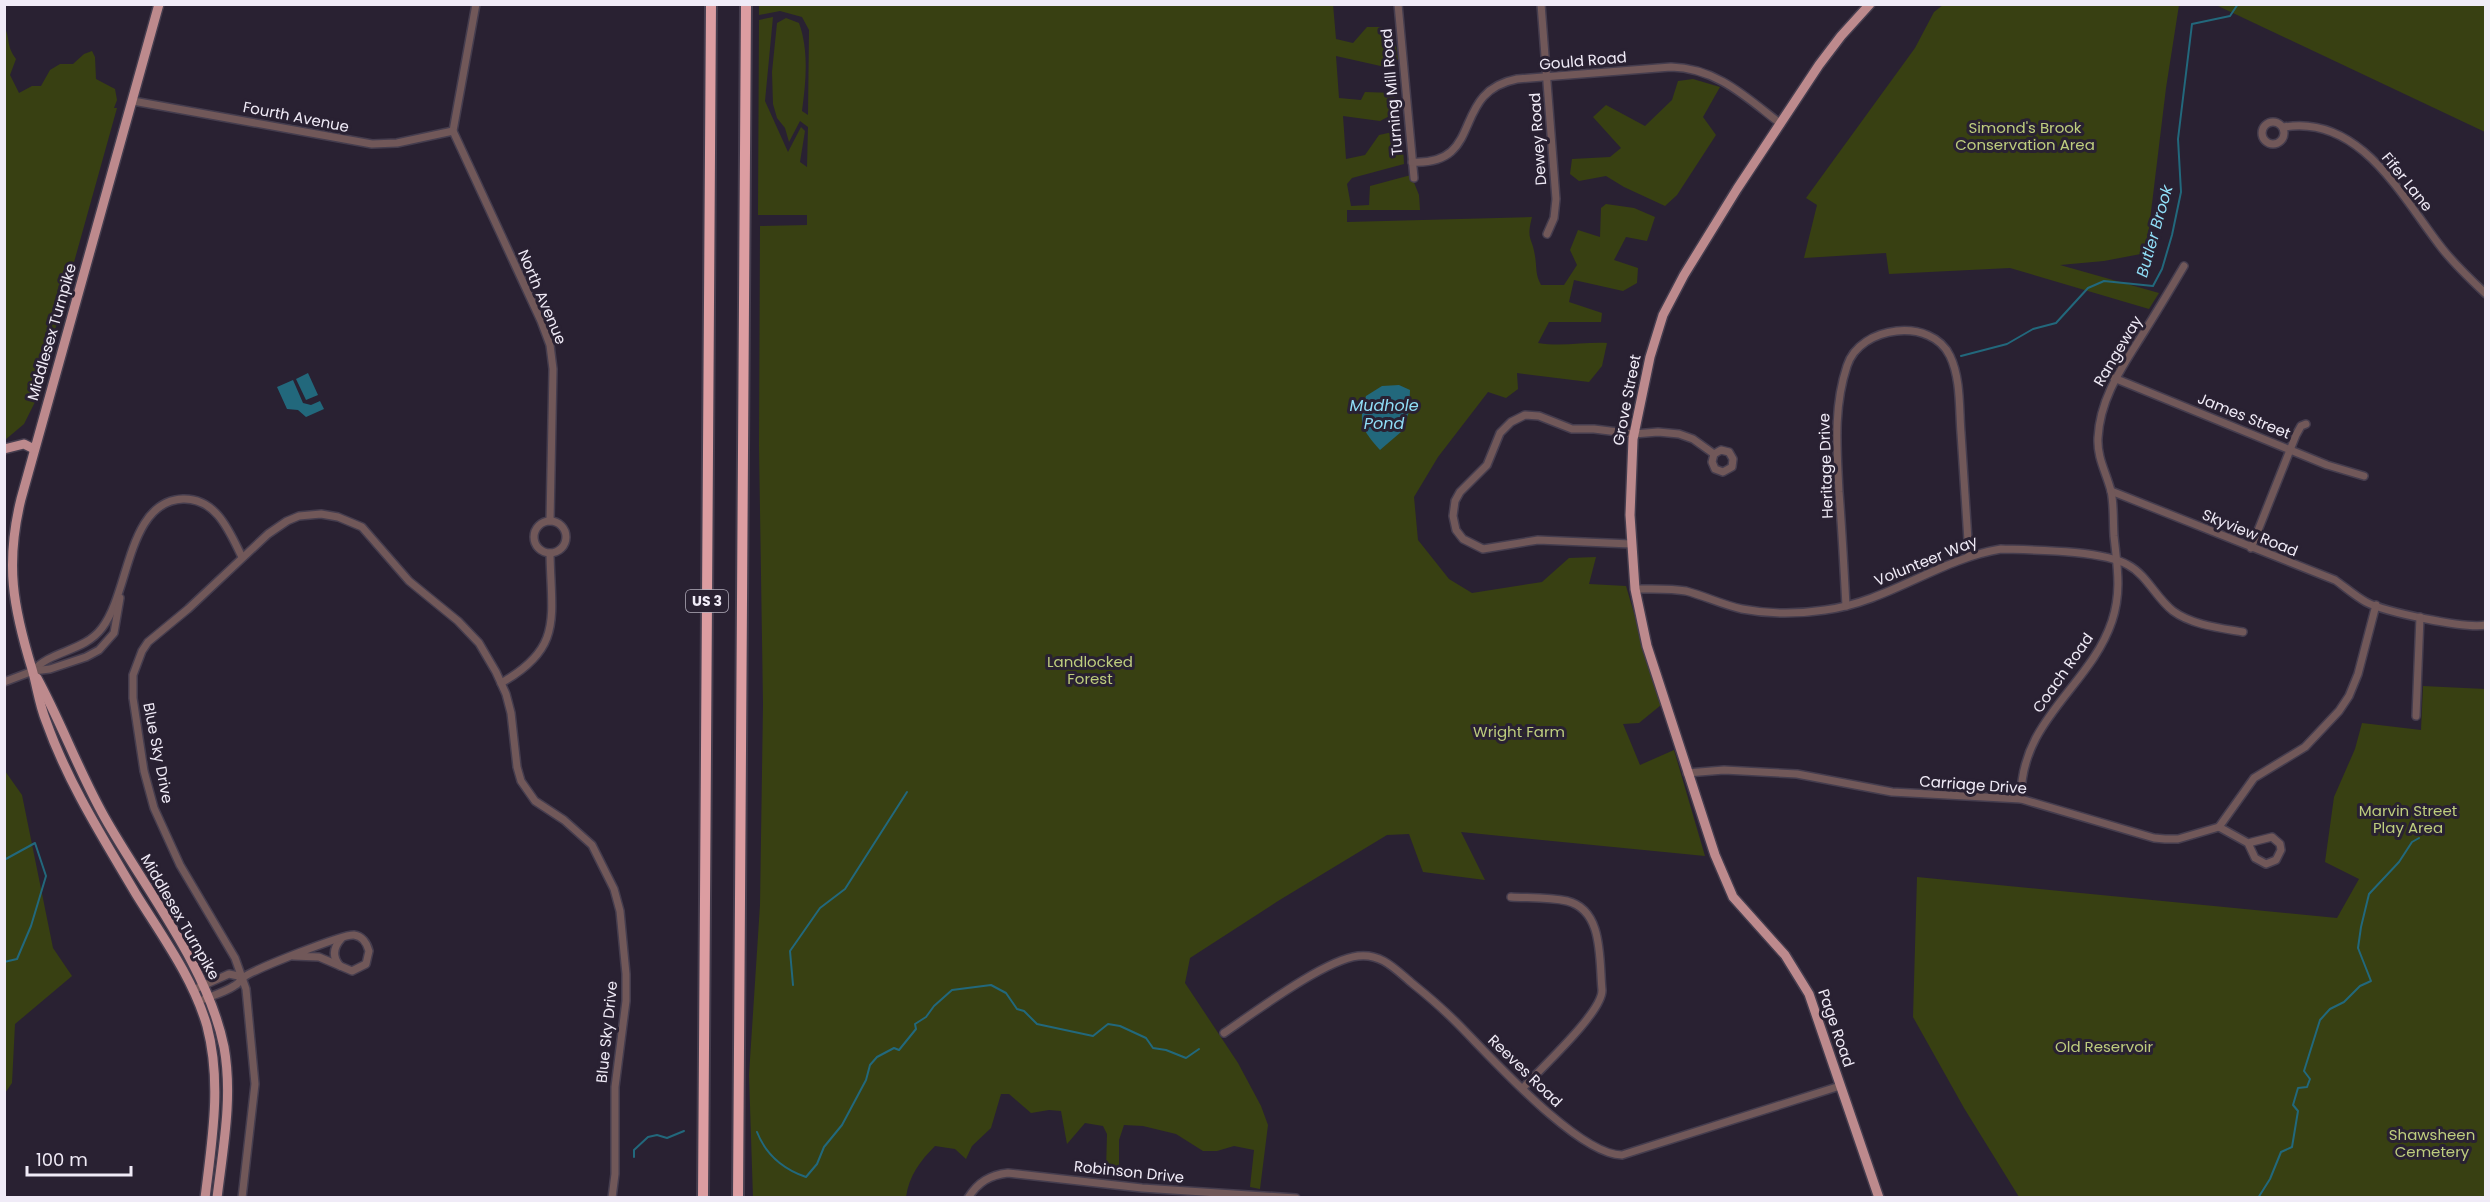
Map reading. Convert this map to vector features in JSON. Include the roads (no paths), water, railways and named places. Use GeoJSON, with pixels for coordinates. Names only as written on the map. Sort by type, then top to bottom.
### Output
{"type":"FeatureCollection","features":[{"type":"Feature","properties":{"kind":"highway","name":"US 3"},"geometry":{"type":"LineString","coordinates":[[703,1197],[711,4]]}},
{"type":"Feature","properties":{"kind":"highway","name":"US 3"},"geometry":{"type":"LineString","coordinates":[[738,1197],[746,4]]}},
{"type":"Feature","properties":{"kind":"main road","name":"Middlesex Turnpike"},"geometry":{"type":"LineString","coordinates":[[159,4],[34,449],[15,523],[12,560],[16,612],[46,722],[77,792],[193,990],[207,1028],[215,1075],[215,1112],[205,1197]]}},
{"type":"Feature","properties":{"kind":"main road","name":"Grove Street"},"geometry":{"type":"LineString","coordinates":[[1715,855],[1647,646],[1635,589],[1631,544],[1630,486],[1634,434],[1650,357],[1670,301],[1731,199],[1830,49],[1870,4]]}},
{"type":"Feature","properties":{"kind":"main road"},"geometry":{"type":"LineString","coordinates":[[4,449],[24,444],[34,449]]}},
{"type":"Feature","properties":{"kind":"main road","name":"Middlesex Turnpike"},"geometry":{"type":"LineString","coordinates":[[33,671],[97,804],[209,997],[222,1038],[227,1075],[218,1197]]}},
{"type":"Feature","properties":{"kind":"main road","name":"Page Road"},"geometry":{"type":"LineString","coordinates":[[1715,855],[1733,897],[1785,955],[1809,994],[1879,1197]]}},
{"type":"Feature","properties":{"kind":"street"},"geometry":{"type":"LineString","coordinates":[[453,131],[476,4]]}},
{"type":"Feature","properties":{"kind":"street","name":"Turning Mill Road"},"geometry":{"type":"LineString","coordinates":[[1398,4],[1414,178]]}},
{"type":"Feature","properties":{"kind":"street","name":"Dewey Road"},"geometry":{"type":"LineString","coordinates":[[1541,4],[1556,199],[1554,218],[1547,234]]}},
{"type":"Feature","properties":{"kind":"street","name":"Gould Road"},"geometry":{"type":"LineString","coordinates":[[1412,162],[1438,159],[1453,151],[1463,136],[1482,96],[1498,84],[1517,80],[1671,67],[1693,69],[1723,80],[1781,124]]}},
{"type":"Feature","properties":{"kind":"street","name":"Fourth Avenue"},"geometry":{"type":"LineString","coordinates":[[133,101],[372,144],[397,143],[453,131]]}},
{"type":"Feature","properties":{"kind":"street","name":"Fifer Lane"},"geometry":{"type":"LineString","coordinates":[[2284,127],[2320,128],[2358,146],[2401,191],[2442,249],[2486,294]]}},
{"type":"Feature","properties":{"kind":"street","name":"North Avenue"},"geometry":{"type":"LineString","coordinates":[[453,131],[550,345],[553,369],[550,521]]}},
{"type":"Feature","properties":{"kind":"street","name":"Rangeway"},"geometry":{"type":"LineString","coordinates":[[2118,560],[2111,491],[2100,464],[2098,441],[2103,405],[2114,378],[2184,266]]}},
{"type":"Feature","properties":{"kind":"street","name":"Heritage Drive"},"geometry":{"type":"LineString","coordinates":[[1846,606],[1836,412],[1848,362],[1863,344],[1883,333],[1915,332],[1929,335],[1944,345],[1953,363],[1958,392],[1969,556]]}},
{"type":"Feature","properties":{"kind":"street","name":"James Street"},"geometry":{"type":"LineString","coordinates":[[2114,378],[2292,450],[2364,476]]}},
{"type":"Feature","properties":{"kind":"street"},"geometry":{"type":"LineString","coordinates":[[1631,544],[1538,540],[1483,549],[1463,539],[1456,530],[1453,516],[1455,501],[1460,492],[1487,465],[1500,433],[1511,422],[1525,415],[1539,416],[1572,429],[1684,435],[1698,441],[1714,454]]}},
{"type":"Feature","properties":{"kind":"street"},"geometry":{"type":"LineString","coordinates":[[2252,548],[2296,435],[2301,426],[2306,424]]}},
{"type":"Feature","properties":{"kind":"street","name":"Skyview Road"},"geometry":{"type":"LineString","coordinates":[[2111,491],[2335,580],[2368,603],[2420,617],[2470,626],[2486,625]]}},
{"type":"Feature","properties":{"kind":"street"},"geometry":{"type":"LineString","coordinates":[[33,671],[41,663],[78,647],[94,637],[110,617],[143,523],[155,510],[172,501],[189,500],[212,510],[228,528],[242,557]]}},
{"type":"Feature","properties":{"kind":"street","name":"Blue Sky Drive"},"geometry":{"type":"LineString","coordinates":[[242,1197],[255,1084],[243,977],[235,957],[180,865],[161,827],[144,771],[132,687],[136,663],[148,642],[188,609],[276,528],[299,516],[321,514],[350,521],[362,527],[409,581],[458,621],[479,643],[501,683],[511,713],[517,767],[521,781],[535,801],[564,820],[592,845],[614,889],[620,911],[626,1000],[615,1087],[615,1174],[612,1197]]}},
{"type":"Feature","properties":{"kind":"street"},"geometry":{"type":"LineString","coordinates":[[550,521],[562,525],[567,534],[563,547],[550,553],[538,548],[534,537],[540,524],[550,521]]}},
{"type":"Feature","properties":{"kind":"street","name":"Volunteer Way"},"geometry":{"type":"LineString","coordinates":[[1635,589],[1679,590],[1726,604],[1764,611],[1824,610],[1846,606],[1917,580],[1969,556],[2001,549],[2103,556],[2130,565],[2172,610],[2187,619],[2211,627],[2243,632]]}},
{"type":"Feature","properties":{"kind":"street"},"geometry":{"type":"LineString","coordinates":[[501,683],[531,664],[547,640],[551,620],[550,553]]}},
{"type":"Feature","properties":{"kind":"street","name":"Coach Road"},"geometry":{"type":"LineString","coordinates":[[2021,799],[2020,784],[2036,737],[2054,707],[2103,642],[2112,622],[2119,583],[2118,560]]}},
{"type":"Feature","properties":{"kind":"street"},"geometry":{"type":"LineString","coordinates":[[4,682],[33,671],[50,669],[86,657],[105,646],[116,626],[121,590]]}},
{"type":"Feature","properties":{"kind":"street"},"geometry":{"type":"LineString","coordinates":[[2248,843],[2272,837],[2280,844],[2281,850],[2276,860],[2266,864],[2255,858],[2248,843],[2218,827],[2254,778],[2305,747],[2339,711],[2349,696],[2358,674],[2376,605]]}},
{"type":"Feature","properties":{"kind":"street"},"geometry":{"type":"LineString","coordinates":[[2415,716],[2420,617]]}},
{"type":"Feature","properties":{"kind":"street","name":"Carriage Drive"},"geometry":{"type":"LineString","coordinates":[[1687,773],[1724,770],[1797,774],[1892,792],[2021,799],[2154,838],[2178,839],[2218,827]]}},
{"type":"Feature","properties":{"kind":"street"},"geometry":{"type":"LineString","coordinates":[[1511,897],[1567,901],[1582,909],[1589,916],[1595,928],[1602,990],[1602,998],[1593,1014],[1523,1088]]}},
{"type":"Feature","properties":{"kind":"street"},"geometry":{"type":"LineString","coordinates":[[198,1002],[233,987],[243,977],[293,956],[348,936],[357,936],[363,940],[368,946],[369,955],[366,964],[352,971],[319,957],[293,956]]}},
{"type":"Feature","properties":{"kind":"street"},"geometry":{"type":"LineString","coordinates":[[342,968],[336,961],[334,949],[340,940],[348,936]]}},
{"type":"Feature","properties":{"kind":"street","name":"Reeves Road"},"geometry":{"type":"LineString","coordinates":[[1224,1033],[1335,962],[1358,956],[1371,956],[1385,961],[1436,1003],[1557,1120],[1586,1143],[1602,1152],[1622,1155],[1840,1086]]}},
{"type":"Feature","properties":{"kind":"street"},"geometry":{"type":"LineString","coordinates":[[193,990],[229,974],[243,977]]}},
{"type":"Feature","properties":{"kind":"street","name":"Robinson Drive"},"geometry":{"type":"LineString","coordinates":[[968,1197],[980,1182],[1008,1173],[1142,1188],[1296,1197]]}},
{"type":"Feature","properties":{"kind":"street"},"geometry":{"type":"LineString","coordinates":[[1141,1196],[1142,1188]]}},
{"type":"Feature","properties":{"kind":"water"},"geometry":{"type":"Polygon","coordinates":[[[308,373],[318,395],[306,400],[296,379],[308,373]]]}},
{"type":"Feature","properties":{"kind":"water"},"geometry":{"type":"Polygon","coordinates":[[[293,380],[303,403],[311,405],[320,401],[324,409],[306,417],[298,410],[287,409],[277,387],[293,380]]]}},
{"type":"Feature","properties":{"kind":"water","name":"Mudhole Pond"},"geometry":{"type":"Polygon","coordinates":[[[1399,385],[1410,390],[1409,412],[1401,432],[1380,450],[1363,425],[1362,412],[1366,396],[1382,386],[1399,385]]]}},
{"type":"Feature","properties":{"kind":"waterway","name":"Butler Brook"},"geometry":{"type":"LineString","coordinates":[[1961,356],[2007,344],[2033,329],[2056,323],[2088,288],[2104,281],[2153,286],[2162,269],[2181,192],[2178,139],[2192,24],[2230,16],[2238,4]]}},
{"type":"Feature","properties":{"kind":"waterway"},"geometry":{"type":"LineString","coordinates":[[793,985],[790,951],[820,908],[845,889],[907,792]]}},
{"type":"Feature","properties":{"kind":"waterway"},"geometry":{"type":"LineString","coordinates":[[2258,1198],[2270,1179],[2281,1152],[2292,1147],[2298,1111],[2293,1105],[2298,1088],[2307,1087],[2310,1079],[2304,1071],[2320,1020],[2330,1009],[2344,1002],[2360,986],[2371,981],[2358,948],[2369,894],[2399,862],[2412,842],[2419,838]]}},
{"type":"Feature","properties":{"kind":"waterway"},"geometry":{"type":"LineString","coordinates":[[4,860],[35,843],[46,876],[31,926],[17,959],[4,962]]}},
{"type":"Feature","properties":{"kind":"waterway"},"geometry":{"type":"LineString","coordinates":[[757,1132],[765,1148],[776,1160],[806,1177],[817,1164],[824,1147],[842,1125],[866,1080],[870,1065],[877,1057],[894,1048],[899,1050],[916,1029],[915,1024],[926,1017],[934,1006],[952,990],[991,985],[1006,993],[1017,1009],[1024,1011],[1037,1024],[1093,1036],[1108,1024],[1120,1026],[1146,1038],[1153,1048],[1166,1050],[1186,1058],[1199,1049]]}},
{"type":"Feature","properties":{"kind":"waterway"},"geometry":{"type":"LineString","coordinates":[[634,1157],[634,1150],[648,1137],[657,1135],[667,1138],[684,1131]]}},
{"type":"Feature","properties":{"kind":"park label","name":"Simond's Brook Conservation Area"},"geometry":{"type":"Point","coordinates":[2025,136]}},
{"type":"Feature","properties":{"kind":"park label","name":"Landlocked Forest"},"geometry":{"type":"Point","coordinates":[1090,670]}},
{"type":"Feature","properties":{"kind":"park label","name":"Wright Farm"},"geometry":{"type":"Point","coordinates":[1519,732]}},
{"type":"Feature","properties":{"kind":"park label","name":"Marvin Street Play Area"},"geometry":{"type":"Point","coordinates":[2408,820]}},
{"type":"Feature","properties":{"kind":"park label","name":"Old Reservoir"},"geometry":{"type":"Point","coordinates":[2104,1047]}},
{"type":"Feature","properties":{"kind":"park label","name":"Shawsheen Cemetery"},"geometry":{"type":"Point","coordinates":[2432,1144]}}]}
